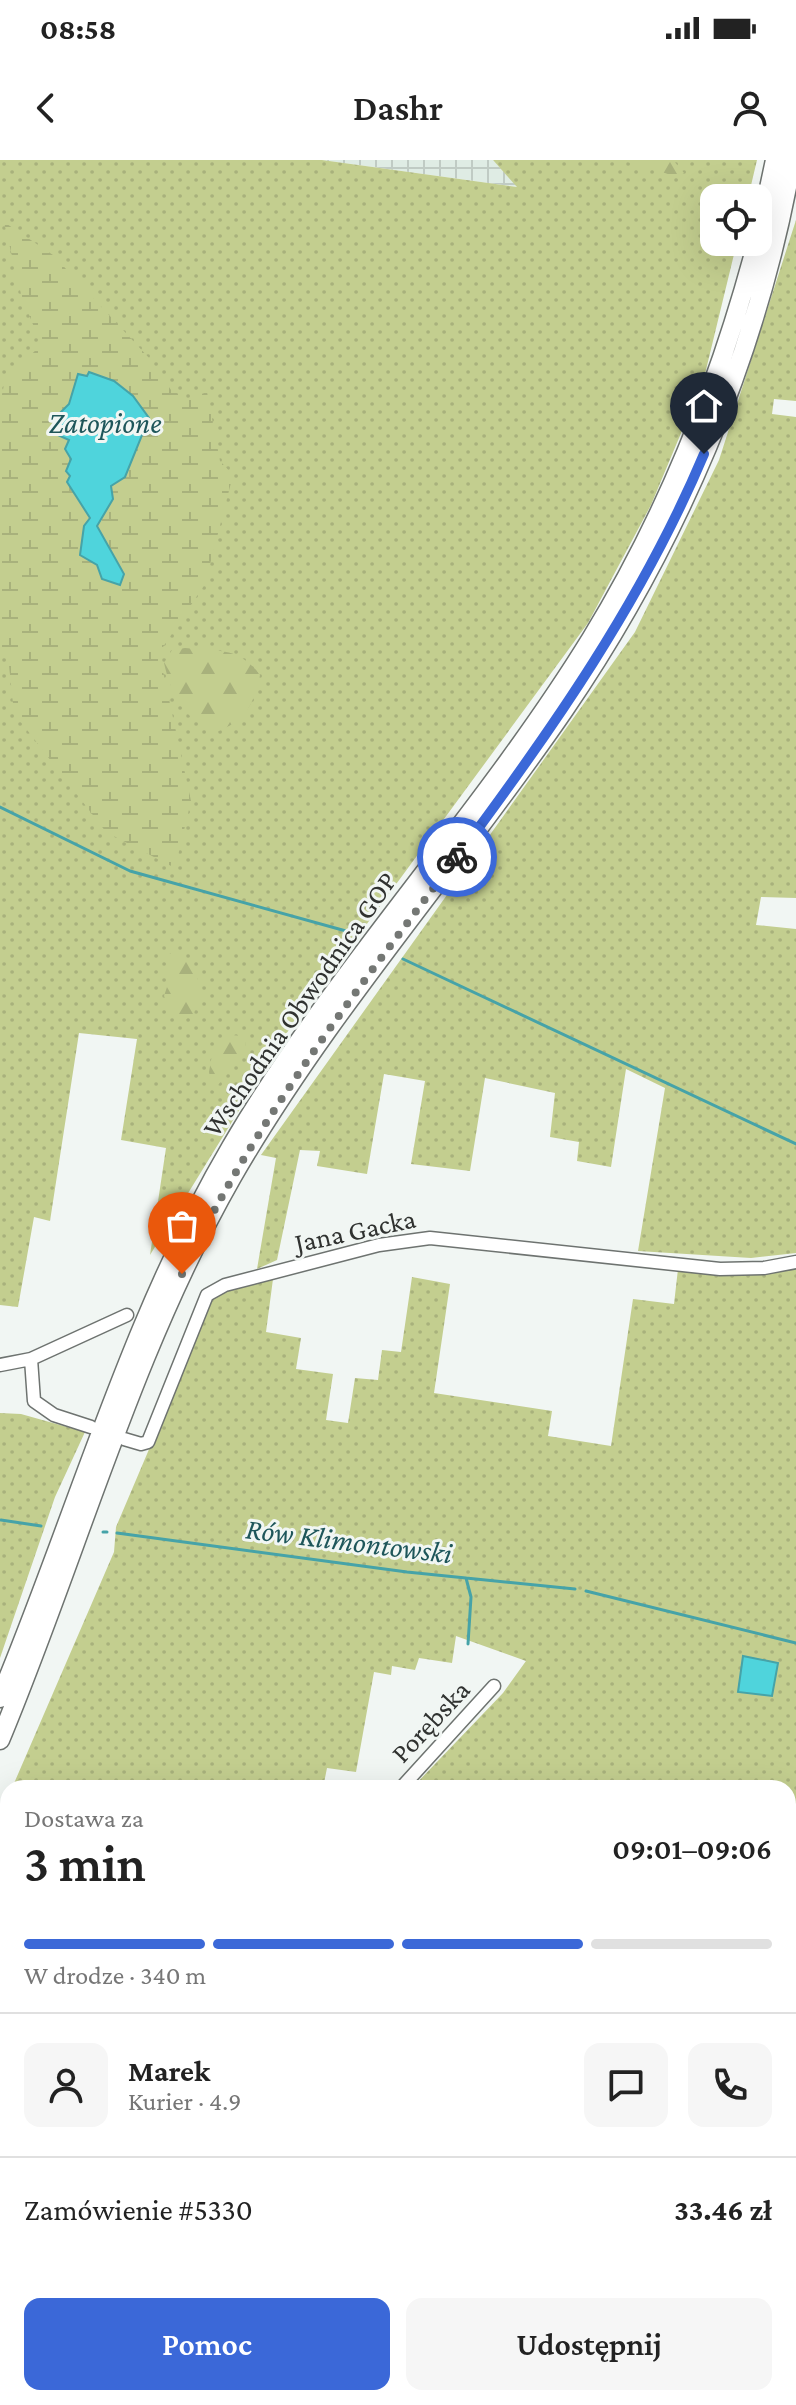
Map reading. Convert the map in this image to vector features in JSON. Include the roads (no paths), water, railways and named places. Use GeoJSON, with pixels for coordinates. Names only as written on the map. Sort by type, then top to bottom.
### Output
{"type":"FeatureCollection","features":[{"type":"Feature","properties":{"kind":"highway","name":"Wschodnia Obwodnica GOP"},"geometry":{"type":"LineString","coordinates":[[0,1740],[144,1360],[191,1254],[232,1178],[287,1089],[557,721],[619,623],[671,526],[711,438],[757,303],[792,160]]}},
{"type":"Feature","properties":{"kind":"highway","name":"Wschodnia Obwodnica GOP"},"geometry":{"type":"LineString","coordinates":[[770,184],[774,163]]}},
{"type":"Feature","properties":{"kind":"highway"},"geometry":{"type":"LineString","coordinates":[[786,193],[796,165]]}},
{"type":"Feature","properties":{"kind":"highway","name":"Wschodnia Obwodnica GOP"},"geometry":{"type":"LineString","coordinates":[[0,1698],[151,1302],[190,1221],[275,1078],[502,768],[568,674],[613,602],[659,515],[688,451],[712,390],[753,256]]}},
{"type":"Feature","properties":{"kind":"street","name":"Jana Gacka"},"geometry":{"type":"LineString","coordinates":[[124,1439],[141,1444],[148,1442],[207,1295],[225,1285],[379,1245],[430,1238],[720,1269],[764,1268],[796,1262]]}},
{"type":"Feature","properties":{"kind":"street"},"geometry":{"type":"LineString","coordinates":[[0,1365],[31,1359],[127,1315]]}},
{"type":"Feature","properties":{"kind":"street"},"geometry":{"type":"LineString","coordinates":[[31,1359],[34,1401],[54,1415],[91,1427]]}},
{"type":"Feature","properties":{"kind":"street","name":"Porębska"},"geometry":{"type":"LineString","coordinates":[[408,1780],[494,1686]]}},
{"type":"Feature","properties":{"kind":"water","name":"Zatopione"},"geometry":{"type":"Polygon","coordinates":[[[89,372],[114,381],[133,396],[149,418],[125,477],[111,486],[113,499],[97,526],[124,574],[120,585],[102,579],[97,565],[80,555],[84,526],[90,518],[67,482],[70,476],[66,471],[71,459],[65,449],[69,440],[58,435],[59,414],[69,404],[78,374],[87,376],[89,372]]]}},
{"type":"Feature","properties":{"kind":"water"},"geometry":{"type":"Polygon","coordinates":[[[743,1656],[778,1663],[772,1696],[738,1692],[743,1656]]]}},
{"type":"Feature","properties":{"kind":"waterway"},"geometry":{"type":"LineString","coordinates":[[0,807],[130,871],[346,931]]}},
{"type":"Feature","properties":{"kind":"waterway"},"geometry":{"type":"LineString","coordinates":[[403,959],[796,1144]]}},
{"type":"Feature","properties":{"kind":"waterway","name":"Rów Klimontowski"},"geometry":{"type":"LineString","coordinates":[[1,1520],[41,1526]]}},
{"type":"Feature","properties":{"kind":"waterway","name":"Rów Klimontowski"},"geometry":{"type":"LineString","coordinates":[[117,1533],[407,1572],[575,1589]]}},
{"type":"Feature","properties":{"kind":"waterway"},"geometry":{"type":"LineString","coordinates":[[466,1578],[471,1597],[468,1644]]}},
{"type":"Feature","properties":{"kind":"waterway","name":"Rów Klimontowski"},"geometry":{"type":"LineString","coordinates":[[586,1591],[796,1643]]}}]}
